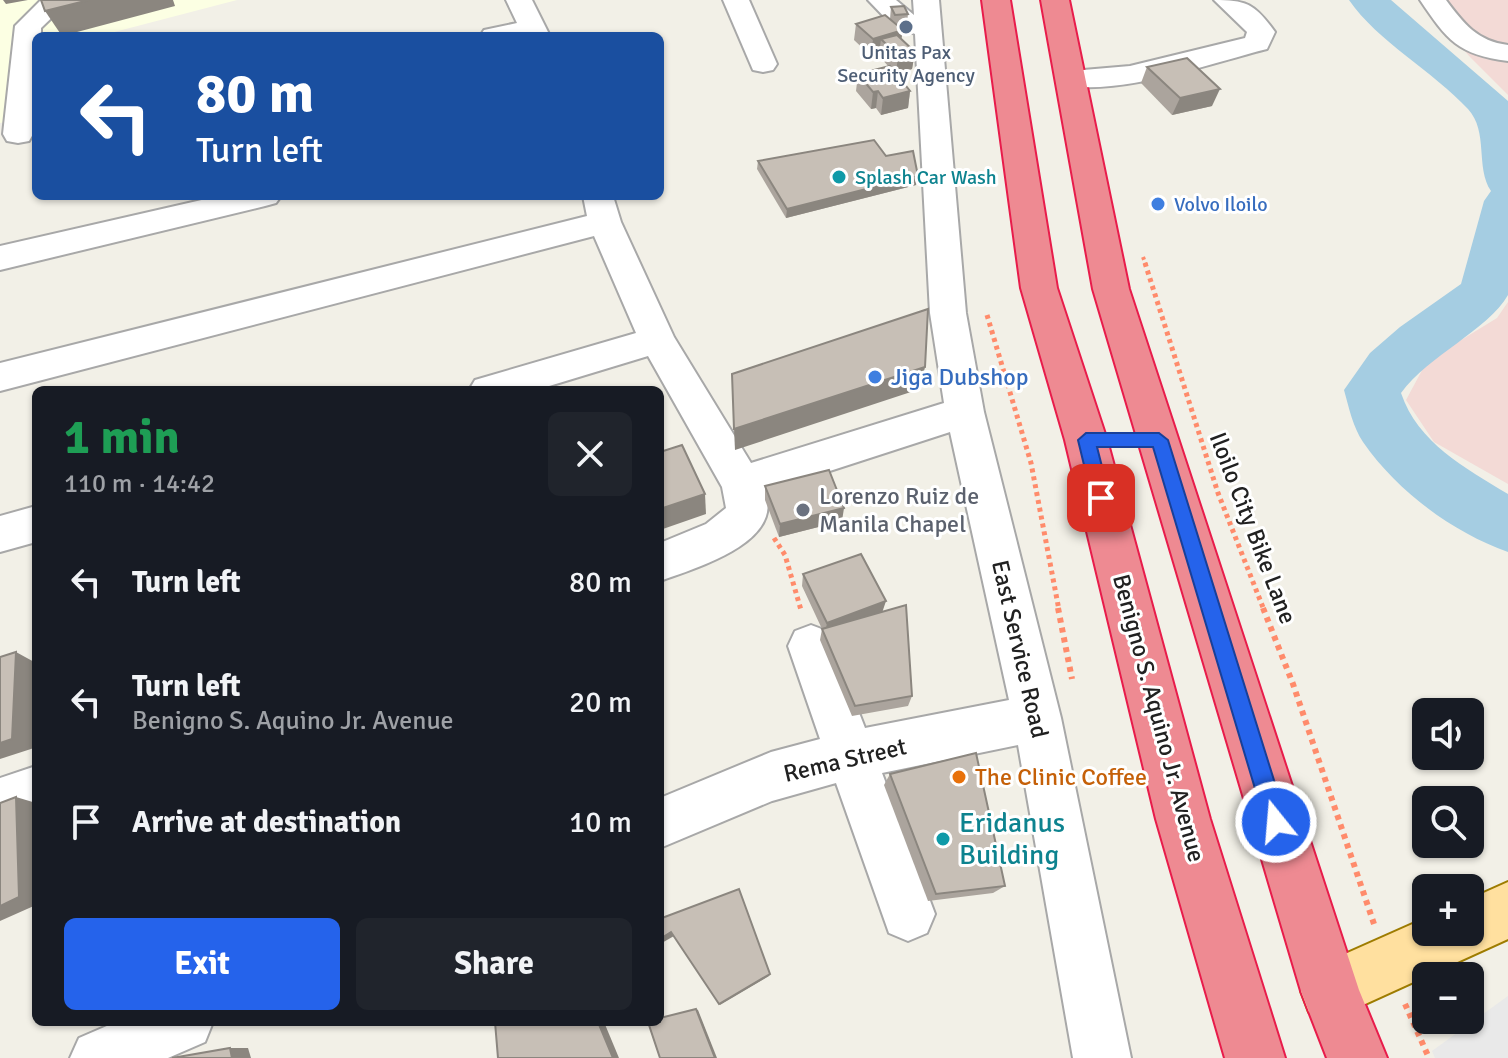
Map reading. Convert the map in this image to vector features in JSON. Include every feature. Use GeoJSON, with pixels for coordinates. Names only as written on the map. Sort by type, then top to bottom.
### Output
{"type":"FeatureCollection","features":[{"type":"Feature","properties":{"kind":"highway","name":"Benigno S. Aquino Jr. Avenue"},"geometry":{"type":"LineString","coordinates":[[996,0],[1039,288],[1086,440],[1183,819],[1255,1058]]}},
{"type":"Feature","properties":{"kind":"highway"},"geometry":{"type":"LineString","coordinates":[[1055,0],[1111,289],[1330,991],[1357,1058]]}},
{"type":"Feature","properties":{"kind":"highway"},"geometry":{"type":"LineString","coordinates":[[1086,440],[1159,440]]}},
{"type":"Feature","properties":{"kind":"main road"},"geometry":{"type":"LineString","coordinates":[[1484,921],[1508,910]]}},
{"type":"Feature","properties":{"kind":"main road"},"geometry":{"type":"LineString","coordinates":[[1330,991],[1429,946]]}},
{"type":"Feature","properties":{"kind":"street"},"geometry":{"type":"LineString","coordinates":[[18,134],[28,26],[57,0]]}},
{"type":"Feature","properties":{"kind":"street"},"geometry":{"type":"LineString","coordinates":[[519,0],[534,32]]}},
{"type":"Feature","properties":{"kind":"street"},"geometry":{"type":"LineString","coordinates":[[736,0],[763,64]]}},
{"type":"Feature","properties":{"kind":"street"},"geometry":{"type":"LineString","coordinates":[[881,0],[901,19],[926,15]]}},
{"type":"Feature","properties":{"kind":"street"},"geometry":{"type":"LineString","coordinates":[[1070,78],[1130,75],[1257,43],[1261,32],[1252,20],[1227,0]]}},
{"type":"Feature","properties":{"kind":"street"},"geometry":{"type":"LineString","coordinates":[[1433,0],[1468,44],[1483,51],[1508,53]]}},
{"type":"Feature","properties":{"kind":"street","name":"East Service Road"},"geometry":{"type":"LineString","coordinates":[[926,15],[948,313],[965,412],[1037,718],[1102,1058]]}},
{"type":"Feature","properties":{"kind":"street"},"geometry":{"type":"LineString","coordinates":[[0,258],[248,200]]}},
{"type":"Feature","properties":{"kind":"street"},"geometry":{"type":"LineString","coordinates":[[0,377],[601,209],[657,340],[744,492],[746,517],[735,528],[664,560]]}},
{"type":"Feature","properties":{"kind":"street"},"geometry":{"type":"LineString","coordinates":[[502,386],[657,340]]}},
{"type":"Feature","properties":{"kind":"street"},"geometry":{"type":"LineString","coordinates":[[744,492],[965,412]]}},
{"type":"Feature","properties":{"kind":"street"},"geometry":{"type":"LineString","coordinates":[[0,534],[32,525]]}},
{"type":"Feature","properties":{"kind":"street"},"geometry":{"type":"LineString","coordinates":[[811,646],[908,914]]}},
{"type":"Feature","properties":{"kind":"street","name":"Rema Street"},"geometry":{"type":"LineString","coordinates":[[664,821],[771,777],[850,755],[1037,718]]}},
{"type":"Feature","properties":{"kind":"street"},"geometry":{"type":"LineString","coordinates":[[0,803],[32,792]]}},
{"type":"Feature","properties":{"kind":"street"},"geometry":{"type":"LineString","coordinates":[[99,1058],[175,1026]]}},
{"type":"Feature","properties":{"kind":"path","name":"Iloilo City Bike Lane"},"geometry":{"type":"LineString","coordinates":[[1142,255],[1218,493],[1293,684],[1388,965],[1429,1058]]}},
{"type":"Feature","properties":{"kind":"path"},"geometry":{"type":"LineString","coordinates":[[986,314],[1031,463],[1072,682]]}},
{"type":"Feature","properties":{"kind":"path"},"geometry":{"type":"LineString","coordinates":[[744,492],[785,555],[811,646]]}},
{"type":"Feature","properties":{"kind":"shaded area"},"geometry":{"type":"Polygon","coordinates":[[[0,0],[237,0],[114,32],[32,32],[32,117],[0,123],[0,0]]]}},
{"type":"Feature","properties":{"kind":"shaded area"},"geometry":{"type":"Polygon","coordinates":[[[1421,0],[1508,0],[1508,95],[1470,57],[1421,0]]]}},
{"type":"Feature","properties":{"kind":"shaded area"},"geometry":{"type":"Polygon","coordinates":[[[1508,302],[1508,484],[1434,442],[1406,400],[1427,361],[1497,318],[1508,302]]]}},
{"type":"Feature","properties":{"kind":"shaded area"},"geometry":{"type":"Polygon","coordinates":[[[1508,996],[1508,1058],[1435,1058],[1432,1051],[1455,1034],[1484,1034],[1484,1013],[1508,996]]]}},
{"type":"Feature","properties":{"kind":"building"},"geometry":{"type":"Polygon","coordinates":[[[41,0],[89,0],[45,11],[41,0]]]}},
{"type":"Feature","properties":{"kind":"building"},"geometry":{"type":"Polygon","coordinates":[[[904,6],[908,14],[895,15],[891,7],[904,6]]]}},
{"type":"Feature","properties":{"kind":"building"},"geometry":{"type":"Polygon","coordinates":[[[885,15],[903,30],[873,39],[856,24],[885,15]]]}},
{"type":"Feature","properties":{"kind":"building"},"geometry":{"type":"Polygon","coordinates":[[[897,35],[915,52],[898,56],[881,39],[897,35]]]}},
{"type":"Feature","properties":{"kind":"building"},"geometry":{"type":"Polygon","coordinates":[[[1187,58],[1220,89],[1180,98],[1147,67],[1187,58]]]}},
{"type":"Feature","properties":{"kind":"building"},"geometry":{"type":"Polygon","coordinates":[[[890,66],[910,91],[883,98],[878,91],[873,92],[858,74],[890,66]]]}},
{"type":"Feature","properties":{"kind":"building","name":"Splash Car Wash"},"geometry":{"type":"Polygon","coordinates":[[[874,140],[886,156],[913,151],[918,176],[787,209],[758,161],[874,140]]]}},
{"type":"Feature","properties":{"kind":"building"},"geometry":{"type":"Polygon","coordinates":[[[928,309],[925,367],[734,429],[732,374],[928,309]]]}},
{"type":"Feature","properties":{"kind":"building"},"geometry":{"type":"Polygon","coordinates":[[[682,445],[705,494],[664,508],[664,451],[682,445]]]}},
{"type":"Feature","properties":{"kind":"building","name":"Lorenzo Ruiz de Manila Chapel"},"geometry":{"type":"Polygon","coordinates":[[[829,470],[844,508],[780,524],[765,486],[829,470]]]}},
{"type":"Feature","properties":{"kind":"building"},"geometry":{"type":"Polygon","coordinates":[[[861,554],[886,601],[827,623],[803,574],[861,554]]]}},
{"type":"Feature","properties":{"kind":"building"},"geometry":{"type":"Polygon","coordinates":[[[906,605],[912,696],[855,706],[822,629],[906,605]]]}},
{"type":"Feature","properties":{"kind":"building"},"geometry":{"type":"Polygon","coordinates":[[[16,652],[12,739],[0,743],[0,657],[16,652]]]}},
{"type":"Feature","properties":{"kind":"building","name":"Eridanus Building"},"geometry":{"type":"Polygon","coordinates":[[[976,753],[1005,886],[936,894],[890,774],[976,753]]]}},
{"type":"Feature","properties":{"kind":"building"},"geometry":{"type":"Polygon","coordinates":[[[16,797],[19,897],[0,906],[0,803],[16,797]]]}},
{"type":"Feature","properties":{"kind":"building"},"geometry":{"type":"Polygon","coordinates":[[[739,889],[770,974],[719,1004],[671,932],[664,936],[664,917],[739,889]]]}},
{"type":"Feature","properties":{"kind":"building"},"geometry":{"type":"Polygon","coordinates":[[[696,1009],[715,1058],[660,1058],[649,1026],[664,1026],[664,1017],[696,1009]]]}},
{"type":"Feature","properties":{"kind":"building"},"geometry":{"type":"Polygon","coordinates":[[[495,1026],[600,1026],[613,1058],[498,1058],[495,1026]]]}},
{"type":"Feature","properties":{"kind":"building"},"geometry":{"type":"Polygon","coordinates":[[[230,1048],[232,1058],[172,1058],[230,1048]]]}},
{"type":"Feature","properties":{"kind":"waterway"},"geometry":{"type":"LineString","coordinates":[[1368,0],[1490,106],[1505,144],[1508,182]]}},
{"type":"Feature","properties":{"kind":"waterway"},"geometry":{"type":"LineString","coordinates":[[1508,201],[1502,233],[1483,294],[1419,341],[1389,368],[1372,390],[1383,425],[1426,475],[1508,526]]}},
{"type":"Feature","properties":{"kind":"place","name":"Unitas Pax Security Agency"},"geometry":{"type":"Point","coordinates":[906,27]}},
{"type":"Feature","properties":{"kind":"place","name":"Splash Car Wash"},"geometry":{"type":"Point","coordinates":[839,177]}},
{"type":"Feature","properties":{"kind":"place","name":"Volvo Iloilo"},"geometry":{"type":"Point","coordinates":[1158,204]}},
{"type":"Feature","properties":{"kind":"place","name":"Jiga Dubshop"},"geometry":{"type":"Point","coordinates":[875,377]}},
{"type":"Feature","properties":{"kind":"place","name":"Lorenzo Ruiz de Manila Chapel"},"geometry":{"type":"Point","coordinates":[803,510]}},
{"type":"Feature","properties":{"kind":"place","name":"The Clinic Coffee"},"geometry":{"type":"Point","coordinates":[959,777]}},
{"type":"Feature","properties":{"kind":"place","name":"Eridanus Building"},"geometry":{"type":"Point","coordinates":[943,839]}},
{"type":"Feature","properties":{"kind":"route"},"geometry":{"type":"LineString","coordinates":[[1101,498],[1086,440],[1159,440],[1276,822]]}}]}
